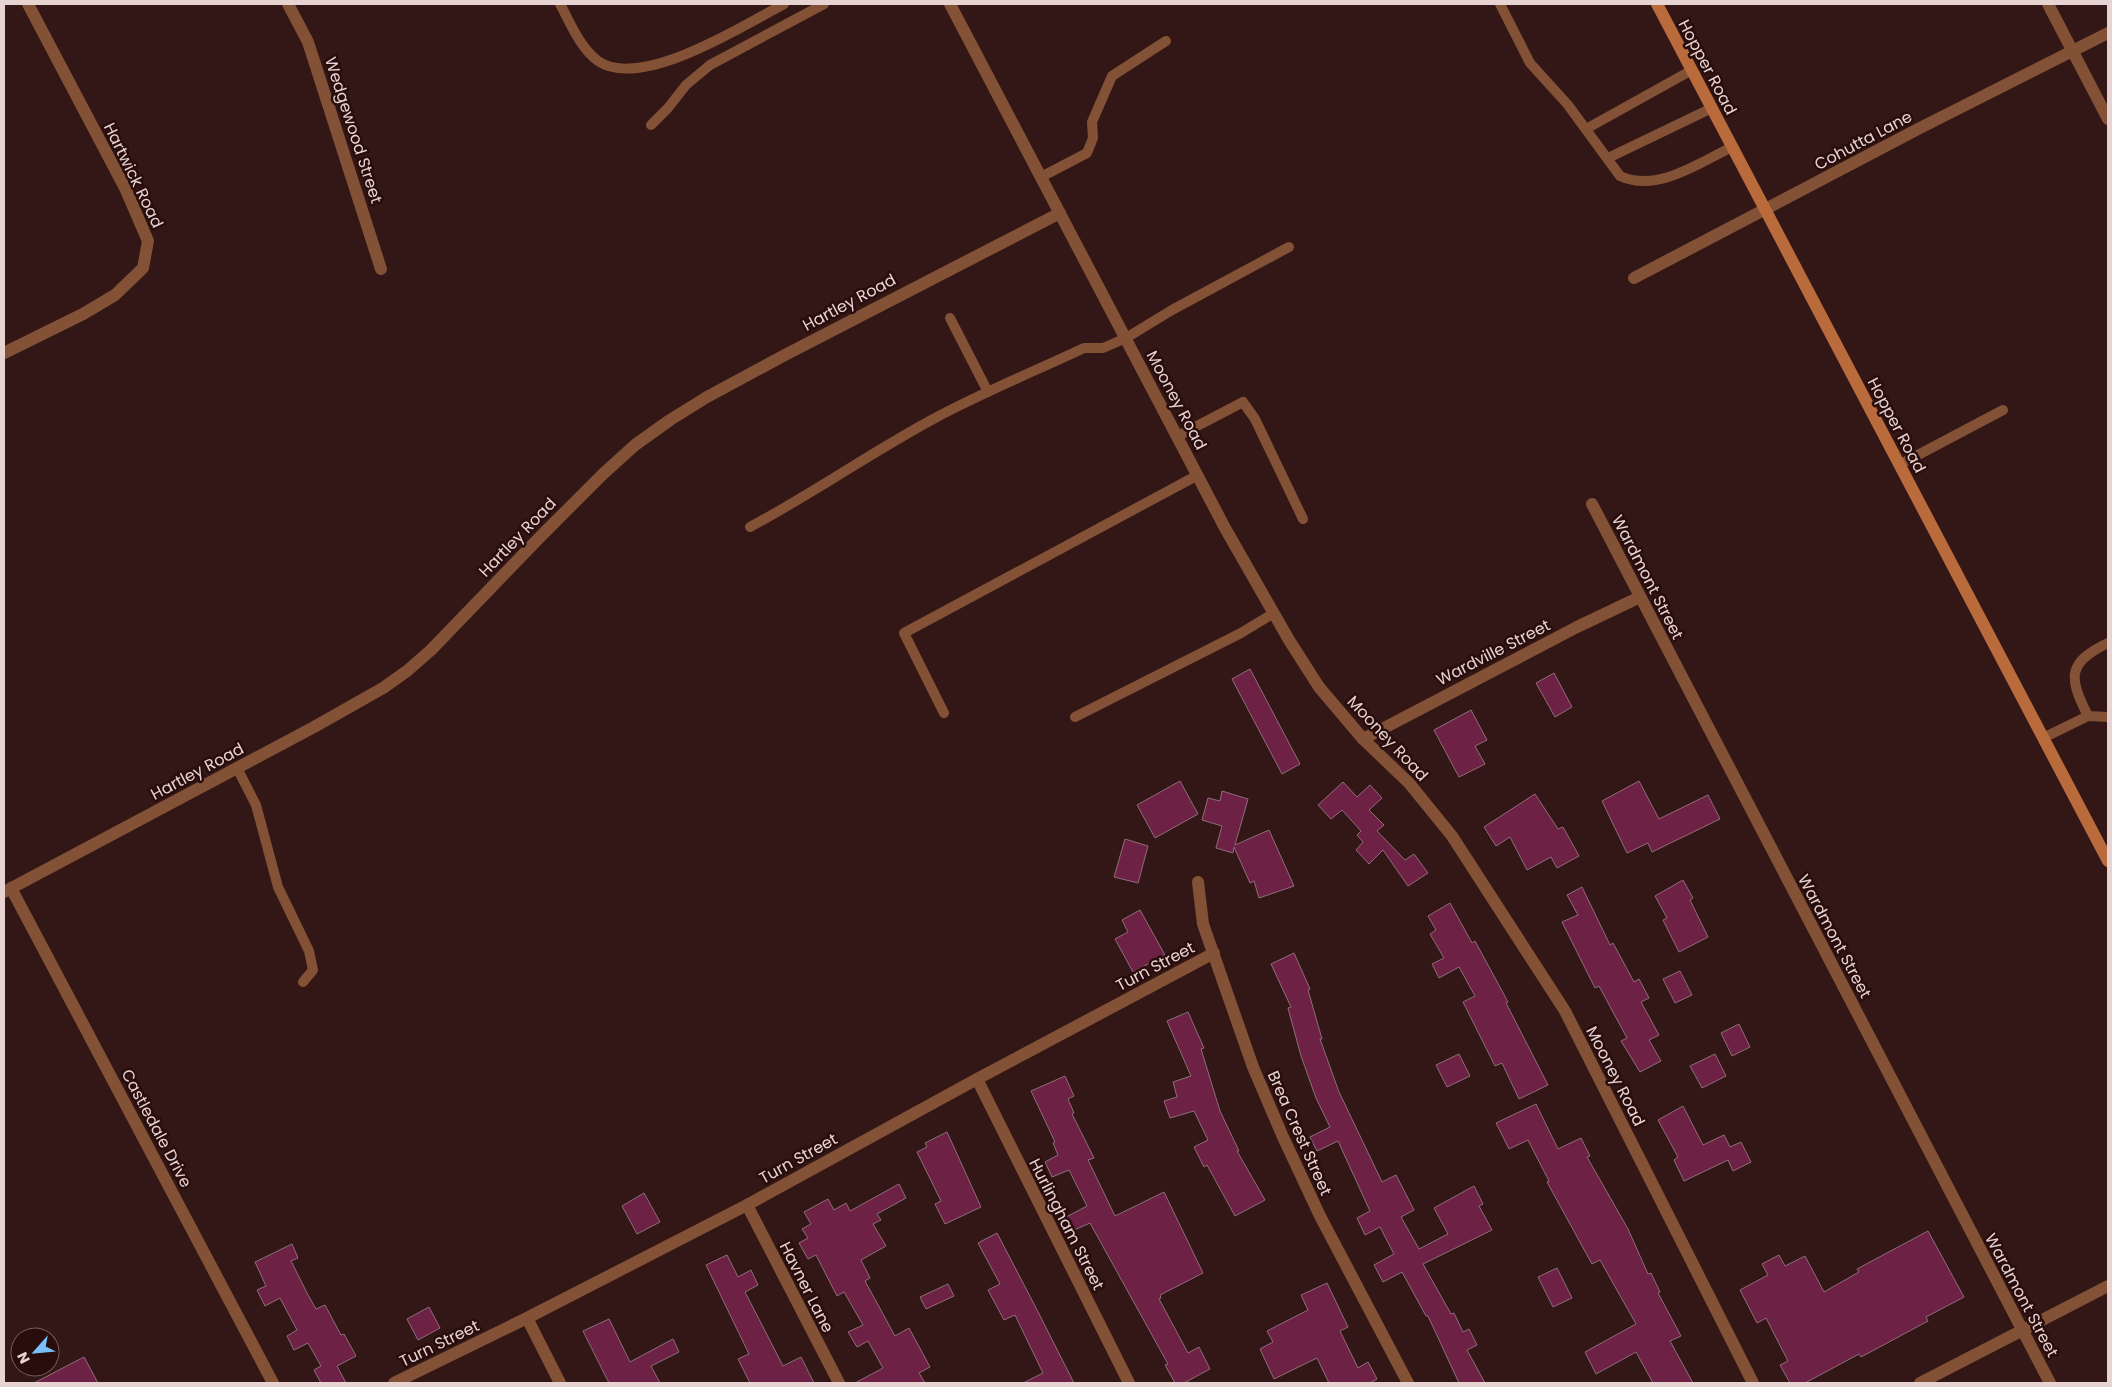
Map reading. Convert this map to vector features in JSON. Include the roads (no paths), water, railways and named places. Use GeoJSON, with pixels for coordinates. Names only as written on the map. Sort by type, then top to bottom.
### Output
{"type":"FeatureCollection","features":[{"type":"Feature","properties":{"kind":"main road","name":"Hopper Road"},"geometry":{"type":"LineString","coordinates":[[1657,4],[2108,861]]}},
{"type":"Feature","properties":{"kind":"street","name":"Hartwick Road"},"geometry":{"type":"LineString","coordinates":[[4,353],[115,295],[143,268],[148,242],[140,219],[126,190],[28,4]]}},
{"type":"Feature","properties":{"kind":"street","name":"Wedgewood Street"},"geometry":{"type":"LineString","coordinates":[[288,4],[308,42],[381,269]]}},
{"type":"Feature","properties":{"kind":"street","name":"Mooney Road"},"geometry":{"type":"LineString","coordinates":[[950,4],[1198,475],[1274,613],[1319,687],[1362,739],[1409,783],[1452,836],[1565,1010],[1753,1383]]}},
{"type":"Feature","properties":{"kind":"street"},"geometry":{"type":"LineString","coordinates":[[2048,4],[2108,118]]}},
{"type":"Feature","properties":{"kind":"street","name":"Cohutta Lane"},"geometry":{"type":"LineString","coordinates":[[1634,278],[1918,129],[2108,33]]}},
{"type":"Feature","properties":{"kind":"street","name":"Hartley Road"},"geometry":{"type":"LineString","coordinates":[[8,890],[314,727],[383,688],[407,671],[431,650],[603,474],[635,446],[670,420],[707,397],[783,356],[1060,213]]}},
{"type":"Feature","properties":{"kind":"street","name":"Wardmont Street"},"geometry":{"type":"LineString","coordinates":[[1592,504],[2050,1383]]}},
{"type":"Feature","properties":{"kind":"street","name":"Wardville Street"},"geometry":{"type":"LineString","coordinates":[[1362,739],[1577,627],[1640,597]]}},
{"type":"Feature","properties":{"kind":"street","name":"Brea Crest Street"},"geometry":{"type":"LineString","coordinates":[[1198,882],[1204,924],[1253,1067],[1282,1137],[1320,1216],[1408,1383]]}},
{"type":"Feature","properties":{"kind":"street","name":"Castledale Drive"},"geometry":{"type":"LineString","coordinates":[[8,890],[273,1383]]}},
{"type":"Feature","properties":{"kind":"street","name":"Turn Street"},"geometry":{"type":"LineString","coordinates":[[394,1383],[527,1318],[747,1205],[977,1079],[1214,953]]}},
{"type":"Feature","properties":{"kind":"street","name":"Hurlingham Street"},"geometry":{"type":"LineString","coordinates":[[977,1079],[1129,1383]]}},
{"type":"Feature","properties":{"kind":"street","name":"Havner Lane"},"geometry":{"type":"LineString","coordinates":[[747,1205],[839,1383]]}},
{"type":"Feature","properties":{"kind":"street"},"geometry":{"type":"LineString","coordinates":[[1920,1383],[2023,1332],[2108,1286]]}},
{"type":"Feature","properties":{"kind":"street"},"geometry":{"type":"LineString","coordinates":[[527,1318],[560,1383]]}},
{"type":"Feature","properties":{"kind":"lane"},"geometry":{"type":"LineString","coordinates":[[560,4],[582,43],[598,61],[619,68],[644,68],[681,57],[784,4]]}},
{"type":"Feature","properties":{"kind":"lane"},"geometry":{"type":"LineString","coordinates":[[651,125],[686,85],[710,65],[824,4]]}},
{"type":"Feature","properties":{"kind":"lane"},"geometry":{"type":"LineString","coordinates":[[1500,4],[1530,63],[1568,105],[1620,176],[1630,181],[1652,182],[1674,175],[1732,147]]}},
{"type":"Feature","properties":{"kind":"lane"},"geometry":{"type":"LineString","coordinates":[[1041,177],[1087,153],[1093,138],[1092,122],[1112,76],[1166,41]]}},
{"type":"Feature","properties":{"kind":"lane"},"geometry":{"type":"LineString","coordinates":[[1586,129],[1692,70]]}},
{"type":"Feature","properties":{"kind":"lane"},"geometry":{"type":"LineString","coordinates":[[1608,158],[1712,108]]}},
{"type":"Feature","properties":{"kind":"lane"},"geometry":{"type":"LineString","coordinates":[[750,527],[786,508],[937,417],[1084,348],[1103,348],[1126,338],[1172,310],[1289,247]]}},
{"type":"Feature","properties":{"kind":"lane"},"geometry":{"type":"LineString","coordinates":[[950,318],[988,392]]}},
{"type":"Feature","properties":{"kind":"lane"},"geometry":{"type":"LineString","coordinates":[[1178,436],[1243,402],[1255,419],[1303,519]]}},
{"type":"Feature","properties":{"kind":"lane"},"geometry":{"type":"LineString","coordinates":[[1899,465],[2003,410]]}},
{"type":"Feature","properties":{"kind":"lane"},"geometry":{"type":"LineString","coordinates":[[944,713],[904,633],[1198,475]]}},
{"type":"Feature","properties":{"kind":"lane"},"geometry":{"type":"LineString","coordinates":[[1075,717],[1242,633],[1274,613]]}},
{"type":"Feature","properties":{"kind":"lane"},"geometry":{"type":"LineString","coordinates":[[2088,716],[2075,689],[2074,674],[2079,662],[2089,652],[2108,643]]}},
{"type":"Feature","properties":{"kind":"lane"},"geometry":{"type":"LineString","coordinates":[[2043,738],[2088,716],[2108,717]]}},
{"type":"Feature","properties":{"kind":"lane"},"geometry":{"type":"LineString","coordinates":[[236,768],[256,805],[278,887],[309,951],[313,970],[303,982]]}}]}
